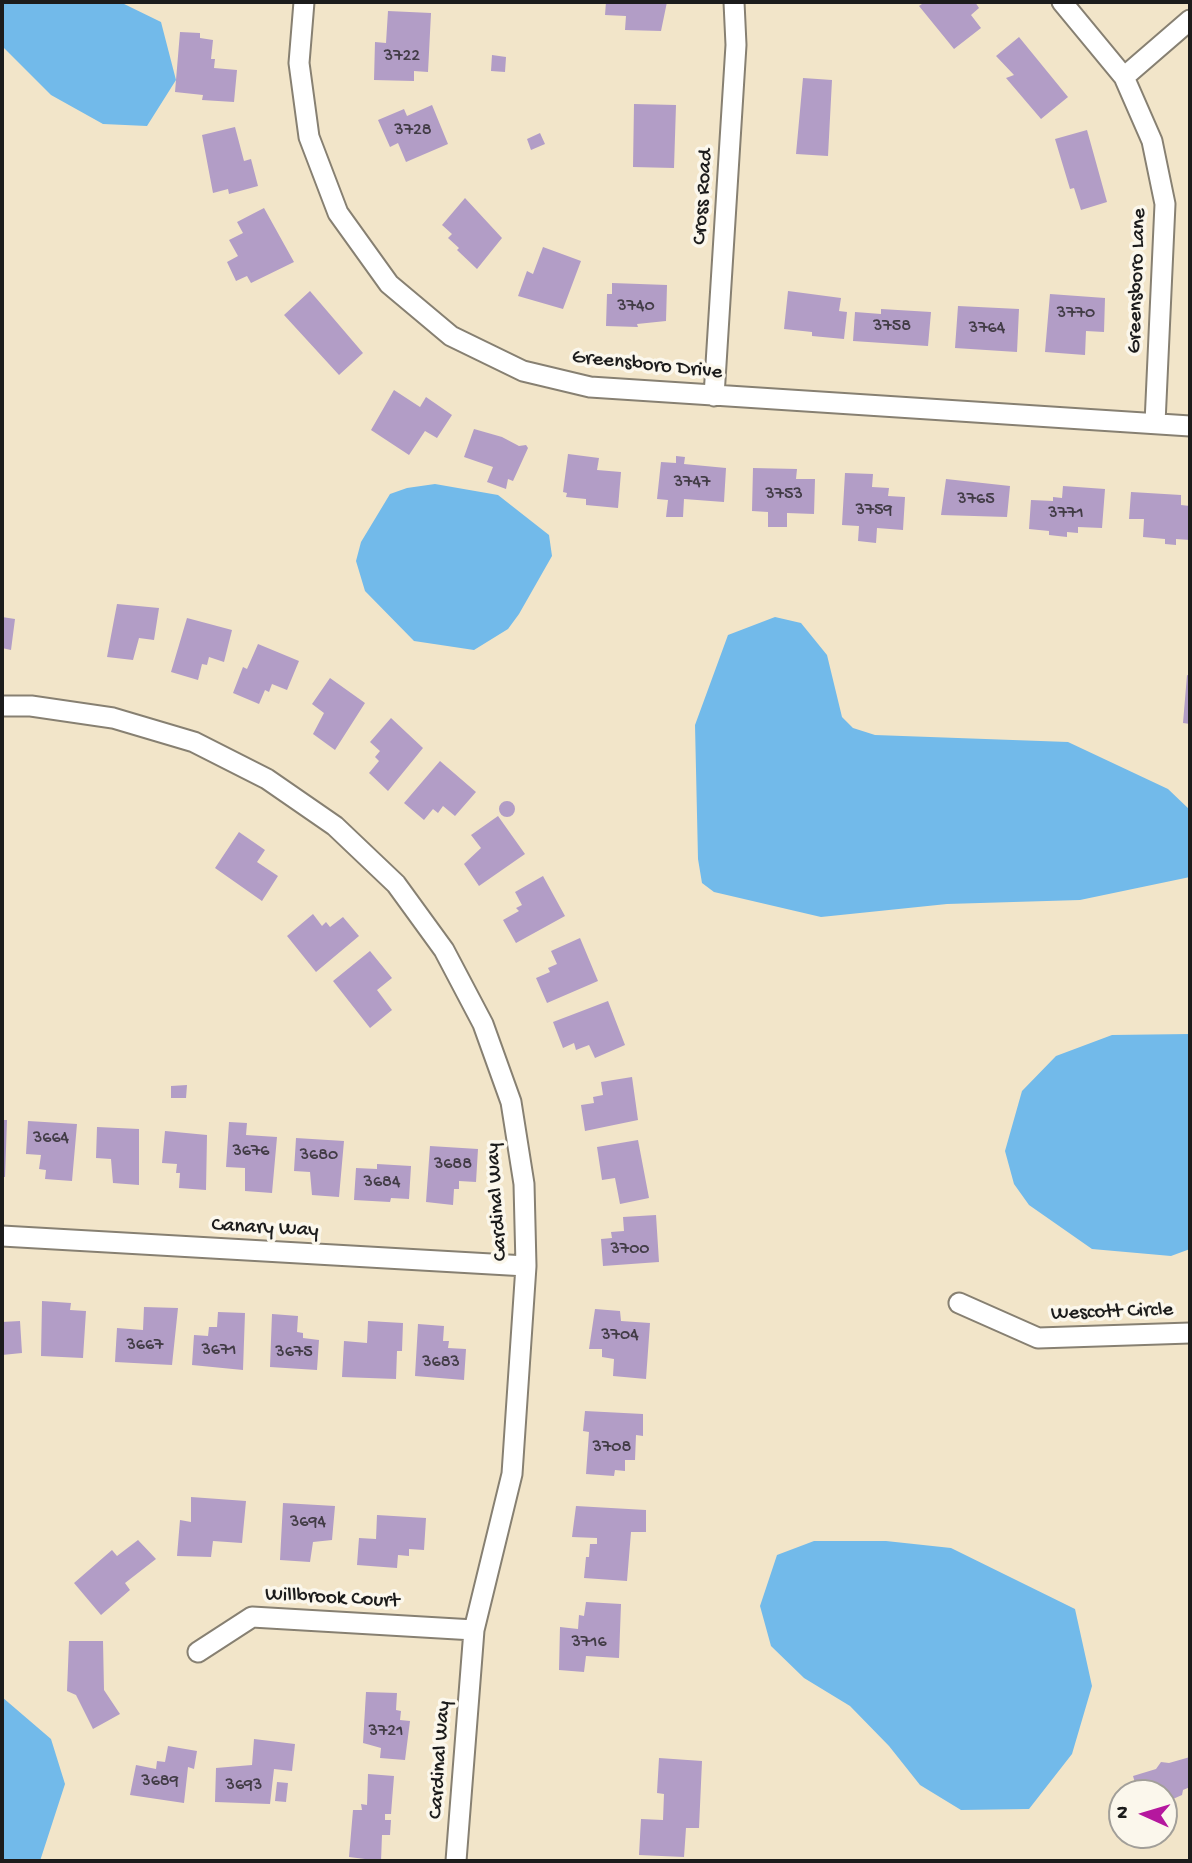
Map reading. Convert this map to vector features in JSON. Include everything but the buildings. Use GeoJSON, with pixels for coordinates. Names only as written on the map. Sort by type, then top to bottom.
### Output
{"type":"FeatureCollection","features":[{"type":"Feature","properties":{"kind":"street","name":"Greensboro Drive"},"geometry":{"type":"LineString","coordinates":[[304,2],[299,63],[309,138],[338,213],[389,284],[452,336],[523,371],[590,387],[1190,426]]}},
{"type":"Feature","properties":{"kind":"street","name":"Cross Road"},"geometry":{"type":"LineString","coordinates":[[714,396],[736,45],[734,2]]}},
{"type":"Feature","properties":{"kind":"street","name":"Greensboro Lane"},"geometry":{"type":"LineString","coordinates":[[1062,2],[1124,77],[1152,141],[1165,204],[1155,424]]}},
{"type":"Feature","properties":{"kind":"street"},"geometry":{"type":"LineString","coordinates":[[1124,77],[1190,20]]}},
{"type":"Feature","properties":{"kind":"street","name":"Cardinal Way"},"geometry":{"type":"LineString","coordinates":[[2,706],[31,706],[113,718],[194,742],[267,779],[335,826],[396,884],[444,950],[483,1024],[512,1102],[524,1184],[526,1266],[512,1474],[474,1630],[456,1861]]}},
{"type":"Feature","properties":{"kind":"street","name":"Canary Way"},"geometry":{"type":"LineString","coordinates":[[2,1236],[526,1266]]}},
{"type":"Feature","properties":{"kind":"street","name":"Wescott Circle"},"geometry":{"type":"LineString","coordinates":[[959,1303],[1038,1338],[1190,1333]]}},
{"type":"Feature","properties":{"kind":"street","name":"Willbrook Court"},"geometry":{"type":"LineString","coordinates":[[198,1652],[252,1617],[474,1630]]}},
{"type":"Feature","properties":{"kind":"water"},"geometry":{"type":"Polygon","coordinates":[[[4,2],[120,2],[161,22],[176,80],[147,126],[103,124],[51,95],[2,46],[4,2]]]}},
{"type":"Feature","properties":{"kind":"water"},"geometry":{"type":"Polygon","coordinates":[[[435,484],[498,495],[549,535],[552,556],[519,614],[508,629],[474,650],[414,641],[365,591],[356,561],[361,542],[390,494],[407,488],[435,484]]]}},
{"type":"Feature","properties":{"kind":"water"},"geometry":{"type":"Polygon","coordinates":[[[775,617],[801,623],[827,655],[842,717],[853,728],[875,735],[1068,742],[1168,789],[1190,810],[1190,877],[1080,900],[947,904],[821,917],[714,892],[702,883],[698,859],[695,725],[728,635],[775,617]]]}},
{"type":"Feature","properties":{"kind":"water"},"geometry":{"type":"Polygon","coordinates":[[[1190,1034],[1190,1249],[1171,1256],[1092,1249],[1029,1205],[1014,1184],[1005,1151],[1022,1091],[1056,1056],[1112,1035],[1190,1034]]]}},
{"type":"Feature","properties":{"kind":"water"},"geometry":{"type":"Polygon","coordinates":[[[814,1541],[886,1541],[951,1548],[1075,1609],[1092,1686],[1072,1754],[1029,1809],[961,1810],[920,1785],[889,1746],[850,1706],[804,1678],[771,1646],[760,1606],[777,1555],[814,1541]]]}},
{"type":"Feature","properties":{"kind":"water"},"geometry":{"type":"Polygon","coordinates":[[[2,1697],[51,1739],[65,1784],[40,1861],[2,1861],[2,1697]]]}}]}
